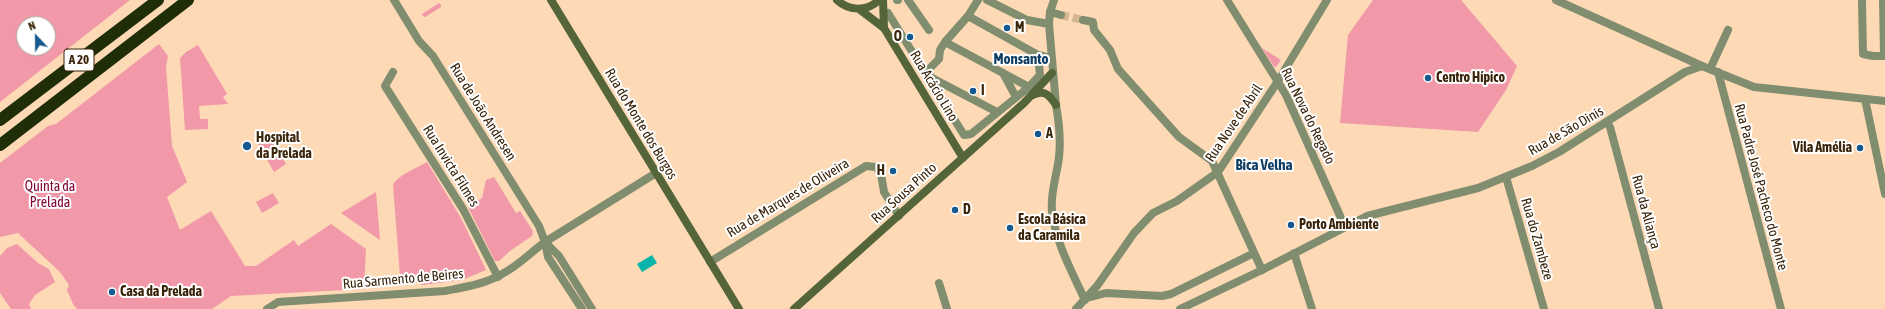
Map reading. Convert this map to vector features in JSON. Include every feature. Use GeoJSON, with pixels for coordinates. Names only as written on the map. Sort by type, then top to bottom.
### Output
{"type":"FeatureCollection","features":[{"type":"Feature","properties":{"kind":"highway","name":"A 20"},"geometry":{"type":"LineString","coordinates":[[0,120],[158,0]]}},
{"type":"Feature","properties":{"kind":"highway","name":"A 20"},"geometry":{"type":"LineString","coordinates":[[0,145],[188,0]]}},
{"type":"Feature","properties":{"kind":"main road","name":"Rua do Monte dos Burgos"},"geometry":{"type":"LineString","coordinates":[[551,0],[738,309]]}},
{"type":"Feature","properties":{"kind":"main road","name":"Rua Acácio Lino"},"geometry":{"type":"LineString","coordinates":[[837,0],[842,4],[859,9],[884,28],[963,158]]}},
{"type":"Feature","properties":{"kind":"main road"},"geometry":{"type":"LineString","coordinates":[[859,9],[870,7],[879,0]]}},
{"type":"Feature","properties":{"kind":"main road","name":"Rua Acácio Lino"},"geometry":{"type":"LineString","coordinates":[[883,0],[884,28]]}},
{"type":"Feature","properties":{"kind":"main road","name":"Rua Sousa Pinto"},"geometry":{"type":"LineString","coordinates":[[794,309],[1031,96],[1052,73]]}},
{"type":"Feature","properties":{"kind":"main road"},"geometry":{"type":"LineString","coordinates":[[1031,96],[1043,92],[1050,96],[1056,105]]}},
{"type":"Feature","properties":{"kind":"street","name":"Rua de João Andresen"},"geometry":{"type":"LineString","coordinates":[[394,0],[419,41],[433,56],[541,229],[548,257],[582,309]]}},
{"type":"Feature","properties":{"kind":"street"},"geometry":{"type":"LineString","coordinates":[[908,0],[929,30]]}},
{"type":"Feature","properties":{"kind":"street"},"geometry":{"type":"LineString","coordinates":[[925,73],[939,59],[940,50],[945,42],[968,16],[978,0]]}},
{"type":"Feature","properties":{"kind":"street"},"geometry":{"type":"LineString","coordinates":[[987,0],[1027,20],[1049,24]]}},
{"type":"Feature","properties":{"kind":"street"},"geometry":{"type":"LineString","coordinates":[[1054,0],[1050,12],[1049,24],[1052,73],[1060,141],[1053,192],[1052,212],[1059,240],[1085,300],[1106,293],[1162,296],[1171,294],[1254,253]]}},
{"type":"Feature","properties":{"kind":"street","name":"Rua Nova do Regado"},"geometry":{"type":"LineString","coordinates":[[1227,0],[1286,95],[1345,227]]}},
{"type":"Feature","properties":{"kind":"street","name":"Rua Nove de Abril"},"geometry":{"type":"LineString","coordinates":[[1076,309],[1097,286],[1129,239],[1153,213],[1177,201],[1218,172],[1278,81],[1327,0]]}},
{"type":"Feature","properties":{"kind":"street"},"geometry":{"type":"LineString","coordinates":[[1556,0],[1702,66],[1754,87],[1885,101]]}},
{"type":"Feature","properties":{"kind":"street"},"geometry":{"type":"LineString","coordinates":[[1862,0],[1863,54],[1884,56],[1883,0]]}},
{"type":"Feature","properties":{"kind":"street"},"geometry":{"type":"LineString","coordinates":[[1050,12],[1061,15]]}},
{"type":"Feature","properties":{"kind":"street"},"geometry":{"type":"LineString","coordinates":[[888,13],[964,135],[971,134],[1029,86],[1040,75],[1038,55]]}},
{"type":"Feature","properties":{"kind":"street"},"geometry":{"type":"LineString","coordinates":[[968,16],[1038,55],[1051,58]]}},
{"type":"Feature","properties":{"kind":"street"},"geometry":{"type":"LineString","coordinates":[[1083,20],[1093,22],[1094,30],[1110,50],[1118,69],[1179,137],[1212,161],[1262,270]]}},
{"type":"Feature","properties":{"kind":"street"},"geometry":{"type":"LineString","coordinates":[[1714,71],[1728,30]]}},
{"type":"Feature","properties":{"kind":"street"},"geometry":{"type":"LineString","coordinates":[[945,42],[1029,86]]}},
{"type":"Feature","properties":{"kind":"street","name":"Rua de São Dinis"},"geometry":{"type":"LineString","coordinates":[[1183,309],[1367,216],[1478,188],[1547,159],[1685,72],[1702,66]]}},
{"type":"Feature","properties":{"kind":"street","name":"Rua Padre José Pacheco do Monte"},"geometry":{"type":"LineString","coordinates":[[1714,71],[1781,309]]}},
{"type":"Feature","properties":{"kind":"street","name":"Rua Invicta Filmes"},"geometry":{"type":"LineString","coordinates":[[393,72],[385,86],[463,209],[498,276]]}},
{"type":"Feature","properties":{"kind":"street"},"geometry":{"type":"LineString","coordinates":[[925,73],[934,80],[997,112]]}},
{"type":"Feature","properties":{"kind":"street"},"geometry":{"type":"LineString","coordinates":[[1003,73],[1016,97]]}},
{"type":"Feature","properties":{"kind":"street"},"geometry":{"type":"LineString","coordinates":[[1865,99],[1885,194]]}},
{"type":"Feature","properties":{"kind":"street","name":"Rua da Aliança"},"geometry":{"type":"LineString","coordinates":[[1607,122],[1610,127],[1659,309]]}},
{"type":"Feature","properties":{"kind":"street","name":"Rua de Marques de Oliveira"},"geometry":{"type":"LineString","coordinates":[[710,262],[866,166],[876,167],[881,174],[884,192],[899,216]]}},
{"type":"Feature","properties":{"kind":"street","name":"Rua Sarmento de Beires"},"geometry":{"type":"LineString","coordinates":[[267,309],[278,302],[445,291],[487,281],[498,276],[545,242],[656,173]]}},
{"type":"Feature","properties":{"kind":"street","name":"Rua do Zambeze"},"geometry":{"type":"LineString","coordinates":[[1506,177],[1544,309]]}},
{"type":"Feature","properties":{"kind":"street"},"geometry":{"type":"LineString","coordinates":[[545,242],[559,256],[592,309]]}},
{"type":"Feature","properties":{"kind":"street"},"geometry":{"type":"LineString","coordinates":[[1294,253],[1312,309]]}},
{"type":"Feature","properties":{"kind":"street"},"geometry":{"type":"LineString","coordinates":[[939,282],[947,309]]}},
{"type":"Feature","properties":{"kind":"green space"},"geometry":{"type":"Polygon","coordinates":[[[0,0],[130,0],[0,102],[0,0]]]}},
{"type":"Feature","properties":{"kind":"green space","name":"Centro Hípico"},"geometry":{"type":"Polygon","coordinates":[[[1373,0],[1461,0],[1517,66],[1506,90],[1478,132],[1340,123],[1348,35],[1373,0]]]}},
{"type":"Feature","properties":{"kind":"green space"},"geometry":{"type":"Polygon","coordinates":[[[439,3],[441,7],[424,17],[422,14],[439,3]]]}},
{"type":"Feature","properties":{"kind":"green space","name":"Quinta da Prelada"},"geometry":{"type":"Polygon","coordinates":[[[159,44],[168,56],[166,67],[172,146],[187,182],[167,197],[180,230],[211,211],[245,266],[256,266],[294,240],[298,246],[331,224],[366,249],[364,289],[231,296],[212,309],[77,309],[73,304],[67,290],[69,285],[60,272],[18,233],[0,237],[0,163],[48,126],[56,124],[159,44]]]}},
{"type":"Feature","properties":{"kind":"green space"},"geometry":{"type":"Polygon","coordinates":[[[198,45],[226,92],[227,94],[223,97],[228,104],[199,106],[200,119],[208,119],[208,129],[185,130],[180,58],[186,52],[198,45]]]}},
{"type":"Feature","properties":{"kind":"green space"},"geometry":{"type":"Polygon","coordinates":[[[1262,48],[1281,60],[1276,67],[1274,67],[1262,48]]]}},
{"type":"Feature","properties":{"kind":"green space"},"geometry":{"type":"Polygon","coordinates":[[[270,137],[286,164],[274,172],[258,144],[270,137]]]}},
{"type":"Feature","properties":{"kind":"green space"},"geometry":{"type":"Polygon","coordinates":[[[427,162],[461,218],[486,270],[462,280],[422,285],[415,282],[402,283],[400,276],[393,185],[398,178],[427,162]]]}},
{"type":"Feature","properties":{"kind":"green space"},"geometry":{"type":"Polygon","coordinates":[[[494,177],[516,213],[520,211],[533,231],[532,236],[510,251],[499,261],[495,261],[468,207],[482,198],[486,180],[494,177]]]}},
{"type":"Feature","properties":{"kind":"green space"},"geometry":{"type":"Polygon","coordinates":[[[376,192],[380,240],[341,213],[376,192]]]}},
{"type":"Feature","properties":{"kind":"green space"},"geometry":{"type":"Polygon","coordinates":[[[273,193],[279,203],[262,213],[256,202],[273,193]]]}},
{"type":"Feature","properties":{"kind":"green space"},"geometry":{"type":"Polygon","coordinates":[[[17,244],[38,263],[49,269],[55,282],[35,295],[29,304],[31,309],[11,309],[0,293],[0,256],[7,248],[17,244]]]}},
{"type":"Feature","properties":{"kind":"water"},"geometry":{"type":"Polygon","coordinates":[[[652,255],[657,263],[642,272],[637,264],[652,255]]]}},
{"type":"Feature","properties":{"kind":"tunnel"},"geometry":{"type":"LineString","coordinates":[[1061,15],[1083,20]]}},
{"type":"Feature","properties":{"kind":"place","name":"M"},"geometry":{"type":"Point","coordinates":[1007,28]}},
{"type":"Feature","properties":{"kind":"place","name":"O"},"geometry":{"type":"Point","coordinates":[910,37]}},
{"type":"Feature","properties":{"kind":"place","name":"Centro Hípico"},"geometry":{"type":"Point","coordinates":[1428,78]}},
{"type":"Feature","properties":{"kind":"place","name":"I"},"geometry":{"type":"Point","coordinates":[973,91]}},
{"type":"Feature","properties":{"kind":"place","name":"A"},"geometry":{"type":"Point","coordinates":[1038,134]}},
{"type":"Feature","properties":{"kind":"place","name":"Hospital da Prelada"},"geometry":{"type":"Point","coordinates":[247,146]}},
{"type":"Feature","properties":{"kind":"place","name":"Vila Amélia"},"geometry":{"type":"Point","coordinates":[1860,148]}},
{"type":"Feature","properties":{"kind":"place","name":"H"},"geometry":{"type":"Point","coordinates":[893,171]}},
{"type":"Feature","properties":{"kind":"place","name":"D"},"geometry":{"type":"Point","coordinates":[955,210]}},
{"type":"Feature","properties":{"kind":"place","name":"Porto Ambiente"},"geometry":{"type":"Point","coordinates":[1291,225]}},
{"type":"Feature","properties":{"kind":"place","name":"Escola Básica da Caramila"},"geometry":{"type":"Point","coordinates":[1010,228]}},
{"type":"Feature","properties":{"kind":"place","name":"Casa da Prelada"},"geometry":{"type":"Point","coordinates":[112,292]}},
{"type":"Feature","properties":{"kind":"district","name":"Monsanto"},"geometry":{"type":"Point","coordinates":[1021,59]}},
{"type":"Feature","properties":{"kind":"district","name":"Bica Velha"},"geometry":{"type":"Point","coordinates":[1264,165]}}]}
